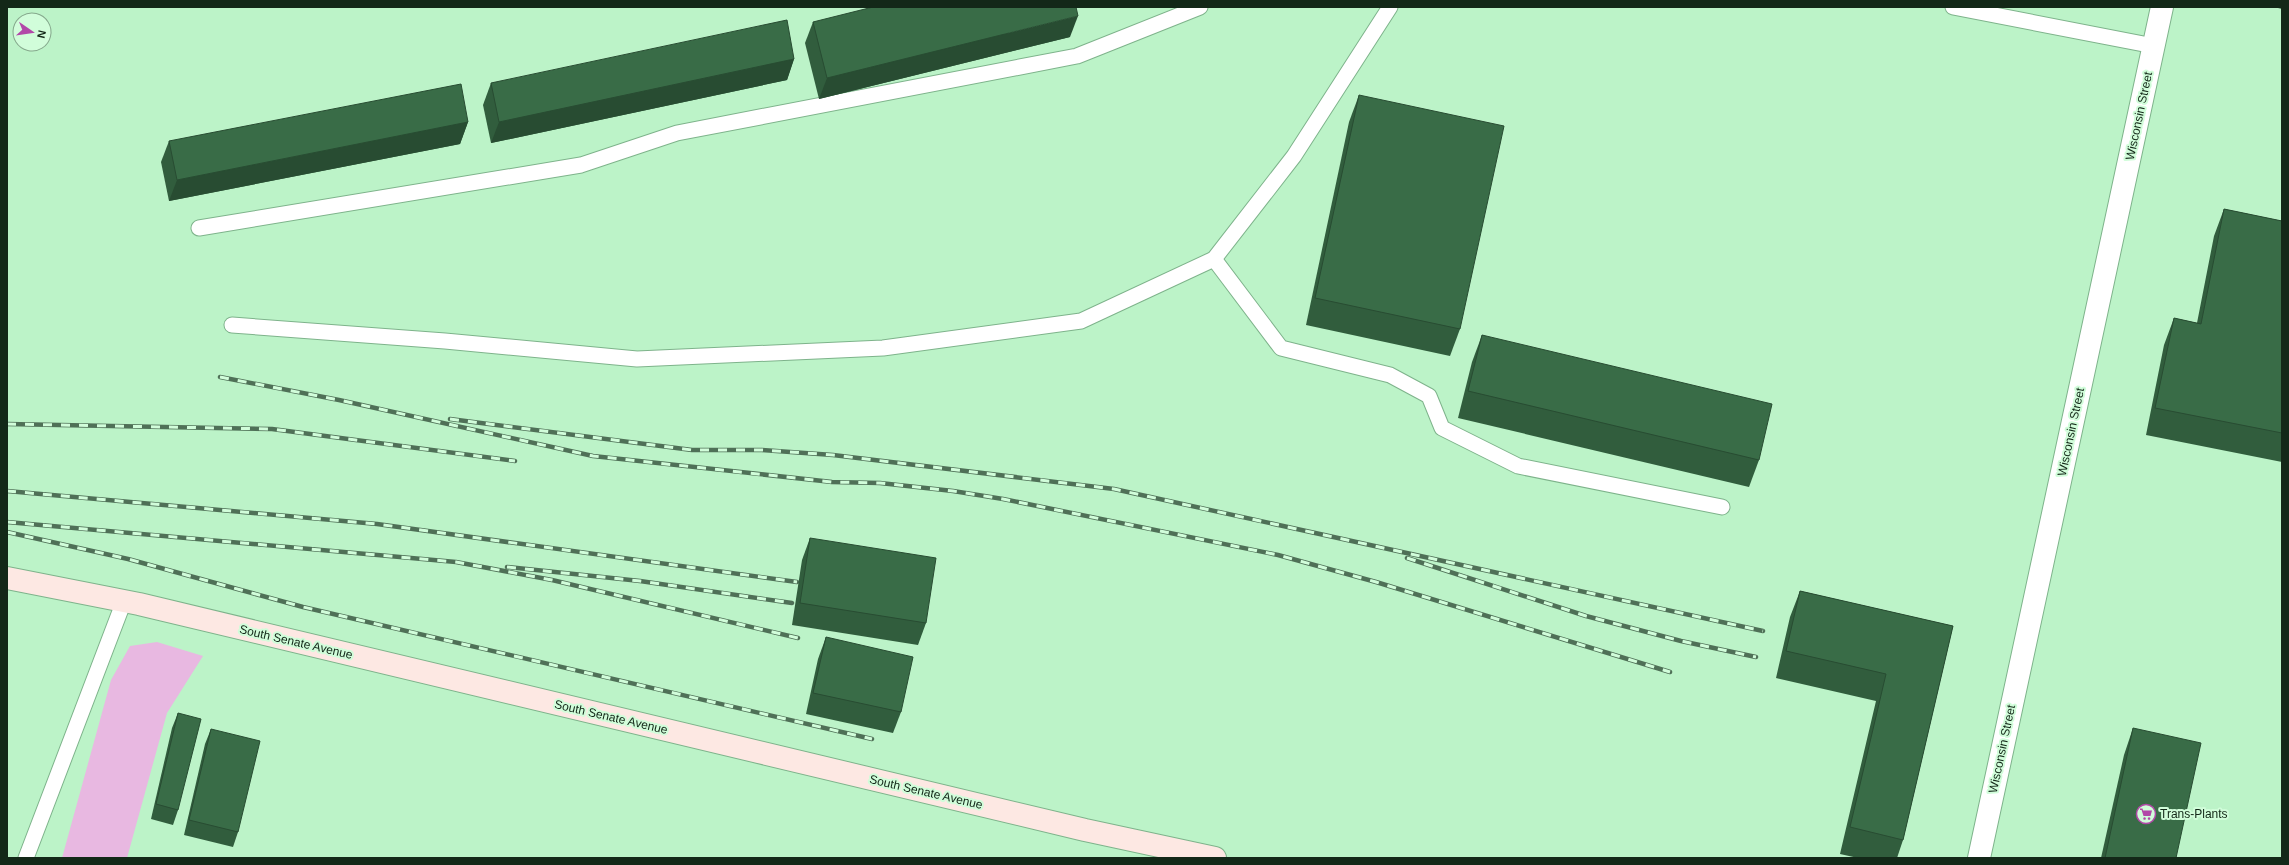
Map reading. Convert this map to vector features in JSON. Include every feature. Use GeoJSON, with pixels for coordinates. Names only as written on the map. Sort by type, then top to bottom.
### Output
{"type":"FeatureCollection","features":[{"type":"Feature","properties":{"kind":"street","name":"Wisconsin Street"},"geometry":{"type":"LineString","coordinates":[[1979,858],[2162,7]]}},
{"type":"Feature","properties":{"kind":"street","name":"South Senate Avenue"},"geometry":{"type":"LineString","coordinates":[[7,578],[124,601],[1085,830],[1215,858]]}},
{"type":"Feature","properties":{"kind":"lane"},"geometry":{"type":"LineString","coordinates":[[199,228],[581,165],[676,133],[1077,56],[1200,7]]}},
{"type":"Feature","properties":{"kind":"lane"},"geometry":{"type":"LineString","coordinates":[[232,325],[445,341],[637,359],[883,348],[1081,321],[1214,259],[1294,156],[1390,7]]}},
{"type":"Feature","properties":{"kind":"lane"},"geometry":{"type":"LineString","coordinates":[[1953,7],[2154,46]]}},
{"type":"Feature","properties":{"kind":"lane"},"geometry":{"type":"LineString","coordinates":[[1214,259],[1281,348],[1390,375],[1429,396],[1442,428],[1518,466],[1722,507]]}},
{"type":"Feature","properties":{"kind":"lane"},"geometry":{"type":"LineString","coordinates":[[26,858],[124,601]]}},
{"type":"Feature","properties":{"kind":"shaded area"},"geometry":{"type":"Polygon","coordinates":[[[157,642],[203,656],[167,713],[127,858],[62,858],[111,680],[130,646],[157,642]]]}},
{"type":"Feature","properties":{"kind":"building"},"geometry":{"type":"Polygon","coordinates":[[[873,7],[1076,7],[1078,16],[827,78],[813,22],[873,7]]]}},
{"type":"Feature","properties":{"kind":"building"},"geometry":{"type":"Polygon","coordinates":[[[787,20],[794,59],[499,122],[491,83],[787,20]]]}},
{"type":"Feature","properties":{"kind":"building"},"geometry":{"type":"Polygon","coordinates":[[[461,84],[468,122],[177,180],[169,141],[461,84]]]}},
{"type":"Feature","properties":{"kind":"building"},"geometry":{"type":"Polygon","coordinates":[[[1359,95],[1504,126],[1460,329],[1315,298],[1359,95]]]}},
{"type":"Feature","properties":{"kind":"building"},"geometry":{"type":"Polygon","coordinates":[[[2224,209],[2282,221],[2282,433],[2155,408],[2174,318],[2201,324],[2224,209]]]}},
{"type":"Feature","properties":{"kind":"building"},"geometry":{"type":"Polygon","coordinates":[[[1482,335],[1772,404],[1759,460],[1468,391],[1482,335]]]}},
{"type":"Feature","properties":{"kind":"building"},"geometry":{"type":"Polygon","coordinates":[[[810,538],[936,558],[926,623],[800,603],[810,538]]]}},
{"type":"Feature","properties":{"kind":"building"},"geometry":{"type":"Polygon","coordinates":[[[1800,591],[1953,626],[1903,840],[1850,827],[1886,674],[1786,651],[1800,591]]]}},
{"type":"Feature","properties":{"kind":"building"},"geometry":{"type":"Polygon","coordinates":[[[826,637],[913,657],[901,712],[813,693],[826,637]]]}},
{"type":"Feature","properties":{"kind":"building"},"geometry":{"type":"Polygon","coordinates":[[[178,713],[201,719],[178,810],[156,804],[178,713]]]}},
{"type":"Feature","properties":{"kind":"building","name":"Trans-Plants"},"geometry":{"type":"Polygon","coordinates":[[[2133,728],[2201,743],[2176,858],[2105,858],[2133,728]]]}},
{"type":"Feature","properties":{"kind":"building"},"geometry":{"type":"Polygon","coordinates":[[[211,729],[260,741],[238,832],[189,820],[211,729]]]}},
{"type":"Feature","properties":{"kind":"railway"},"geometry":{"type":"LineString","coordinates":[[220,377],[339,400],[593,456],[832,482],[880,483],[953,491],[1003,499],[1278,555],[1376,582],[1670,672]]}},
{"type":"Feature","properties":{"kind":"railway"},"geometry":{"type":"LineString","coordinates":[[450,419],[692,450],[762,450],[833,455],[1114,489],[1763,631]]}},
{"type":"Feature","properties":{"kind":"railway"},"geometry":{"type":"LineString","coordinates":[[7,424],[272,429],[515,461]]}},
{"type":"Feature","properties":{"kind":"railway"},"geometry":{"type":"LineString","coordinates":[[7,491],[377,524],[797,582]]}},
{"type":"Feature","properties":{"kind":"railway"},"geometry":{"type":"LineString","coordinates":[[7,522],[456,562],[552,580],[798,638]]}},
{"type":"Feature","properties":{"kind":"railway"},"geometry":{"type":"LineString","coordinates":[[7,532],[128,559],[303,607],[872,739]]}},
{"type":"Feature","properties":{"kind":"railway"},"geometry":{"type":"LineString","coordinates":[[1407,558],[1586,616],[1681,641],[1756,657]]}},
{"type":"Feature","properties":{"kind":"railway"},"geometry":{"type":"LineString","coordinates":[[507,567],[640,581],[792,603]]}},
{"type":"Feature","properties":{"kind":"place","name":"Trans-Plants"},"geometry":{"type":"Point","coordinates":[2146,814]}}]}
